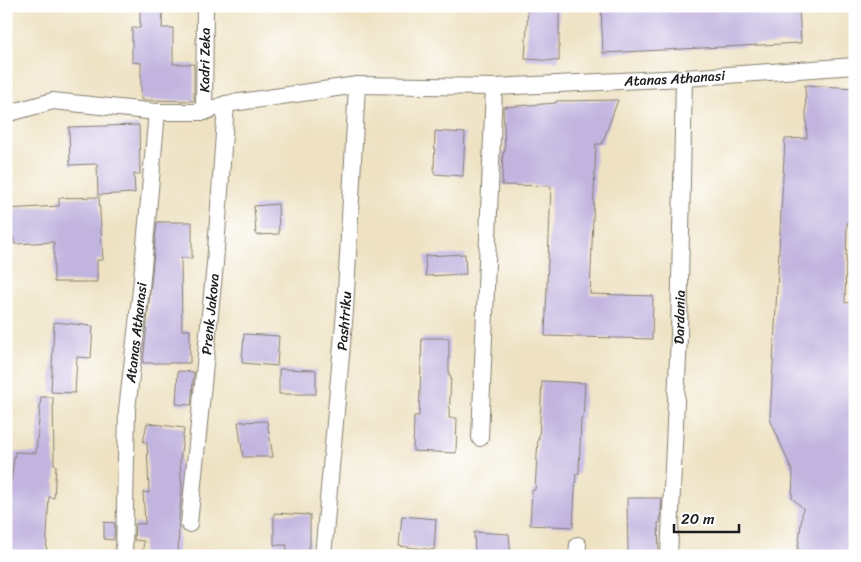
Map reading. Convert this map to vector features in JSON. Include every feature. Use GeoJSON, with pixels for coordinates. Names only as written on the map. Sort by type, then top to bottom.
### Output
{"type":"FeatureCollection","features":[{"type":"Feature","properties":{"kind":"street","name":"Kadri Zeka"},"geometry":{"type":"LineString","coordinates":[[204,112],[206,6]]}},
{"type":"Feature","properties":{"kind":"street","name":"Atanas Athanasi"},"geometry":{"type":"LineString","coordinates":[[6,114],[53,101],[157,112],[204,112],[226,104],[357,85],[494,87],[684,78],[855,66]]}},
{"type":"Feature","properties":{"kind":"street","name":"Dardania"},"geometry":{"type":"LineString","coordinates":[[670,556],[679,335],[684,78]]}},
{"type":"Feature","properties":{"kind":"street","name":"Pashtriku"},"geometry":{"type":"LineString","coordinates":[[323,556],[346,311],[357,85]]}},
{"type":"Feature","properties":{"kind":"street"},"geometry":{"type":"LineString","coordinates":[[480,438],[494,87]]}},
{"type":"Feature","properties":{"kind":"street","name":"Prenk Jakova"},"geometry":{"type":"LineString","coordinates":[[189,524],[215,264],[226,104]]}},
{"type":"Feature","properties":{"kind":"street","name":"Atanas Athanasi"},"geometry":{"type":"LineString","coordinates":[[124,556],[127,410],[142,279],[157,112]]}},
{"type":"Feature","properties":{"kind":"building"},"geometry":{"type":"Polygon","coordinates":[[[140,6],[163,6],[162,28],[173,28],[173,64],[194,64],[194,101],[141,100],[141,63],[132,62],[132,28],[140,28],[140,6]]]}},
{"type":"Feature","properties":{"kind":"building"},"geometry":{"type":"Polygon","coordinates":[[[528,6],[559,6],[559,61],[525,59],[528,6]]]}},
{"type":"Feature","properties":{"kind":"building"},"geometry":{"type":"Polygon","coordinates":[[[601,6],[799,6],[801,43],[603,53],[601,6]]]}},
{"type":"Feature","properties":{"kind":"building"},"geometry":{"type":"Polygon","coordinates":[[[805,85],[855,88],[855,221],[847,223],[845,303],[855,301],[855,552],[827,556],[797,556],[803,508],[792,498],[793,473],[770,419],[785,139],[807,138],[805,85]]]}},
{"type":"Feature","properties":{"kind":"building"},"geometry":{"type":"Polygon","coordinates":[[[618,100],[602,144],[596,144],[590,294],[653,296],[652,339],[545,336],[551,186],[502,185],[503,152],[505,152],[503,107],[556,103],[556,101],[618,100]]]}},
{"type":"Feature","properties":{"kind":"building"},"geometry":{"type":"Polygon","coordinates":[[[139,125],[140,174],[134,174],[135,193],[98,195],[97,164],[70,165],[69,127],[139,125]]]}},
{"type":"Feature","properties":{"kind":"building"},"geometry":{"type":"Polygon","coordinates":[[[435,131],[465,133],[463,176],[434,174],[435,131]]]}},
{"type":"Feature","properties":{"kind":"building"},"geometry":{"type":"Polygon","coordinates":[[[99,197],[103,260],[97,260],[97,282],[54,282],[54,242],[14,244],[14,238],[6,238],[6,209],[59,206],[59,198],[99,197]]]}},
{"type":"Feature","properties":{"kind":"building"},"geometry":{"type":"Polygon","coordinates":[[[278,204],[279,234],[256,235],[254,206],[278,204]]]}},
{"type":"Feature","properties":{"kind":"building"},"geometry":{"type":"Polygon","coordinates":[[[157,222],[192,222],[192,258],[181,258],[182,330],[190,330],[190,363],[143,363],[157,222]]]}},
{"type":"Feature","properties":{"kind":"building"},"geometry":{"type":"Polygon","coordinates":[[[465,254],[466,274],[426,276],[425,256],[465,254]]]}},
{"type":"Feature","properties":{"kind":"building"},"geometry":{"type":"Polygon","coordinates":[[[54,322],[93,326],[91,358],[77,357],[75,393],[51,392],[54,322]]]}},
{"type":"Feature","properties":{"kind":"building"},"geometry":{"type":"Polygon","coordinates":[[[244,334],[279,336],[277,366],[242,363],[244,334]]]}},
{"type":"Feature","properties":{"kind":"building"},"geometry":{"type":"Polygon","coordinates":[[[422,338],[449,338],[449,375],[451,376],[449,418],[457,418],[456,453],[413,451],[414,416],[419,416],[422,338]]]}},
{"type":"Feature","properties":{"kind":"building"},"geometry":{"type":"Polygon","coordinates":[[[279,369],[316,370],[316,394],[279,394],[279,369]]]}},
{"type":"Feature","properties":{"kind":"building"},"geometry":{"type":"Polygon","coordinates":[[[178,371],[194,372],[191,405],[176,404],[178,371]]]}},
{"type":"Feature","properties":{"kind":"building"},"geometry":{"type":"Polygon","coordinates":[[[542,381],[585,383],[583,418],[581,418],[579,474],[576,474],[573,527],[530,525],[532,490],[535,490],[542,381]]]}},
{"type":"Feature","properties":{"kind":"building"},"geometry":{"type":"Polygon","coordinates":[[[41,397],[53,397],[54,464],[56,465],[54,498],[49,497],[46,556],[6,556],[6,519],[15,452],[36,453],[41,397]]]}},
{"type":"Feature","properties":{"kind":"building"},"geometry":{"type":"Polygon","coordinates":[[[267,421],[273,457],[243,457],[238,422],[267,421]]]}},
{"type":"Feature","properties":{"kind":"building"},"geometry":{"type":"Polygon","coordinates":[[[147,423],[184,428],[180,461],[182,490],[178,556],[142,556],[144,541],[134,540],[135,524],[145,524],[143,492],[149,493],[147,443],[143,442],[147,423]]]}},
{"type":"Feature","properties":{"kind":"building"},"geometry":{"type":"Polygon","coordinates":[[[627,498],[662,498],[660,523],[658,523],[659,556],[628,556],[627,498]]]}},
{"type":"Feature","properties":{"kind":"building"},"geometry":{"type":"Polygon","coordinates":[[[274,513],[310,515],[310,546],[308,556],[286,556],[287,545],[274,545],[274,513]]]}},
{"type":"Feature","properties":{"kind":"building"},"geometry":{"type":"Polygon","coordinates":[[[402,516],[436,519],[434,550],[399,546],[402,516]]]}},
{"type":"Feature","properties":{"kind":"building"},"geometry":{"type":"Polygon","coordinates":[[[104,522],[115,523],[114,540],[104,539],[104,522]]]}},
{"type":"Feature","properties":{"kind":"building"},"geometry":{"type":"Polygon","coordinates":[[[474,532],[509,534],[511,556],[475,556],[474,532]]]}}]}
